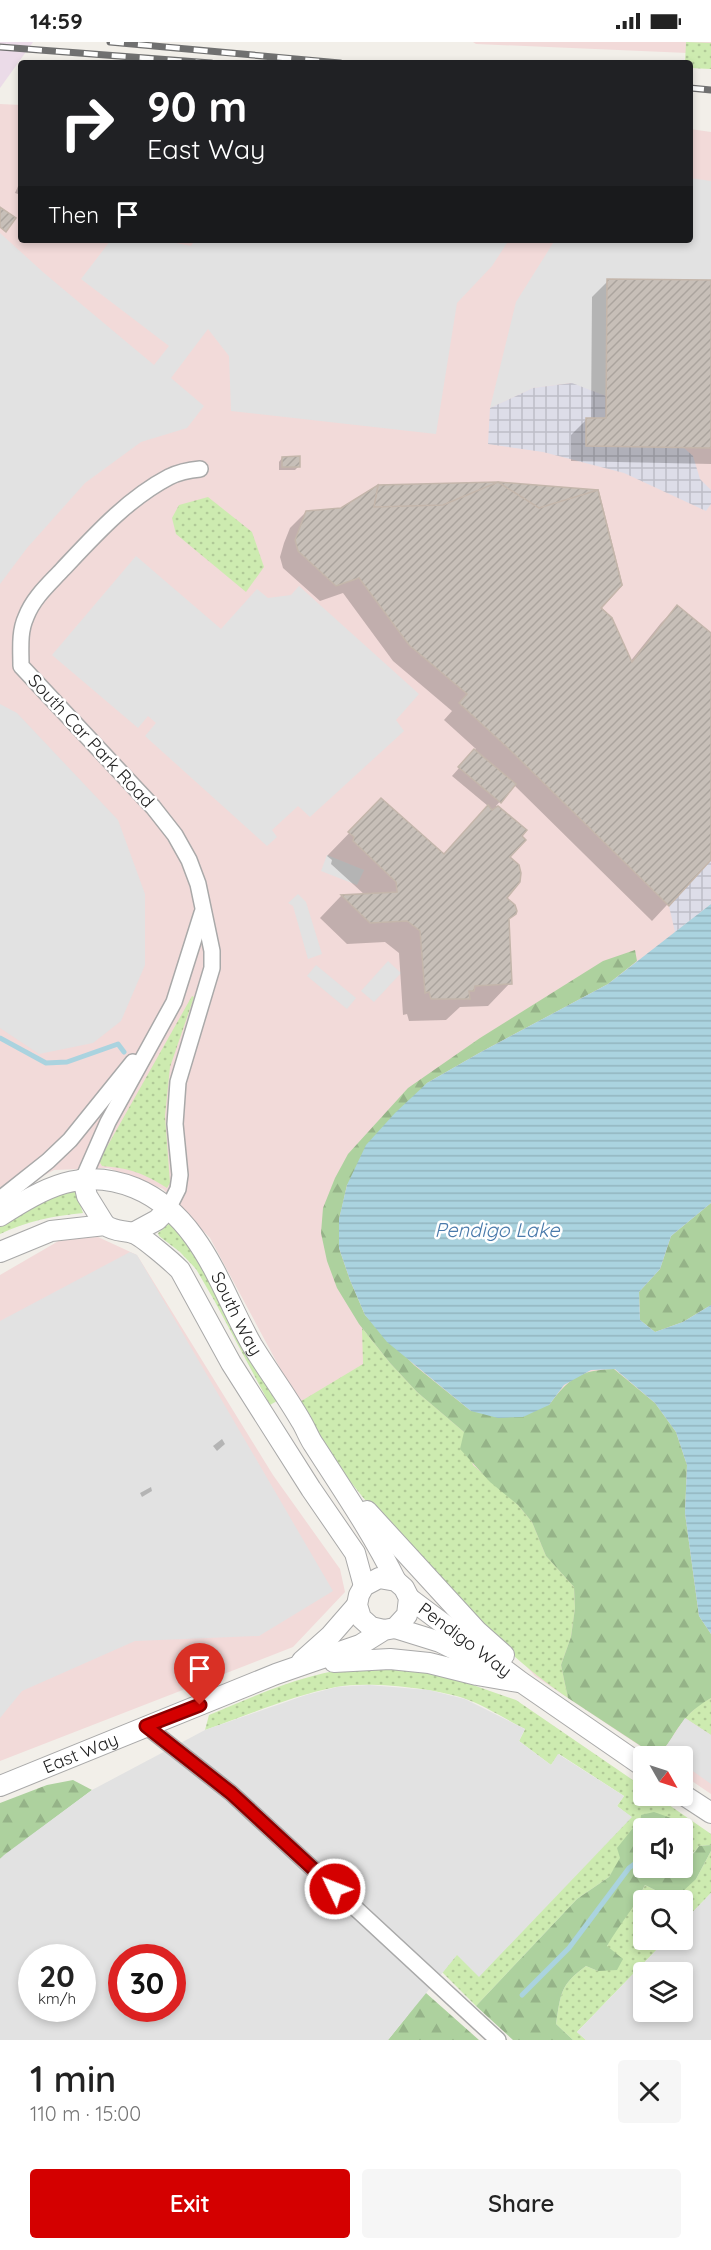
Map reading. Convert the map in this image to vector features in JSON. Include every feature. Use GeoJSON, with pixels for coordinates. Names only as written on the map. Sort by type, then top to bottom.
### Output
{"type":"FeatureCollection","features":[{"type":"Feature","properties":{"kind":"street","name":"South Car Park Road"},"geometry":{"type":"LineString","coordinates":[[168,1209],[178,1189],[180,1175],[175,1124],[178,1082],[212,968],[212,951],[198,884],[189,860],[175,835],[153,807],[21,666],[22,631],[35,600],[90,541],[140,496],[177,473],[200,469]]}},
{"type":"Feature","properties":{"kind":"street","name":"South Car Park Road"},"geometry":{"type":"LineString","coordinates":[[83,1179],[108,1122],[174,1002],[203,910]]}},
{"type":"Feature","properties":{"kind":"street","name":"South Car Park Road"},"geometry":{"type":"LineString","coordinates":[[0,1199],[48,1161],[70,1140],[160,1027]]}},
{"type":"Feature","properties":{"kind":"street","name":"South Way"},"geometry":{"type":"LineString","coordinates":[[0,1216],[47,1187],[83,1179],[118,1182],[150,1195],[168,1209],[194,1238],[214,1269],[252,1343],[384,1556],[396,1581]]}},
{"type":"Feature","properties":{"kind":"street"},"geometry":{"type":"LineString","coordinates":[[83,1179],[87,1196],[105,1225]]}},
{"type":"Feature","properties":{"kind":"street"},"geometry":{"type":"LineString","coordinates":[[133,1233],[157,1220],[168,1209]]}},
{"type":"Feature","properties":{"kind":"street","name":"South Way"},"geometry":{"type":"LineString","coordinates":[[0,1252],[51,1231],[105,1225],[114,1231],[133,1233],[180,1270],[231,1364],[311,1490],[355,1553],[361,1596]]}},
{"type":"Feature","properties":{"kind":"street"},"geometry":{"type":"LineString","coordinates":[[335,1476],[453,1605],[506,1658],[521,1682]]}},
{"type":"Feature","properties":{"kind":"street"},"geometry":{"type":"LineString","coordinates":[[379,1578],[396,1581],[404,1588],[409,1598],[407,1615],[402,1623],[390,1629],[371,1628],[361,1618],[361,1596],[379,1578]]}},
{"type":"Feature","properties":{"kind":"street","name":"East Way"},"geometry":{"type":"LineString","coordinates":[[295,1666],[330,1636],[361,1596]]}},
{"type":"Feature","properties":{"kind":"street","name":"Pendigo Way"},"geometry":{"type":"LineString","coordinates":[[409,1598],[521,1682],[633,1759]]}},
{"type":"Feature","properties":{"kind":"street","name":"East Way"},"geometry":{"type":"LineString","coordinates":[[0,1786],[295,1666],[360,1645],[390,1629]]}},
{"type":"Feature","properties":{"kind":"street","name":"Pendigo Way"},"geometry":{"type":"LineString","coordinates":[[390,1629],[440,1642],[521,1682]]}},
{"type":"Feature","properties":{"kind":"street"},"geometry":{"type":"LineString","coordinates":[[295,1666],[348,1660],[390,1659],[429,1664],[477,1676],[521,1682]]}},
{"type":"Feature","properties":{"kind":"street"},"geometry":{"type":"LineString","coordinates":[[146,1726],[231,1793],[498,2040]]}},
{"type":"Feature","properties":{"kind":"street"},"geometry":{"type":"LineString","coordinates":[[693,1802],[711,1814]]}},
{"type":"Feature","properties":{"kind":"shaded area"},"geometry":{"type":"Polygon","coordinates":[[[0,42],[33,42],[18,60],[0,88],[0,42]]]}},
{"type":"Feature","properties":{"kind":"shaded area"},"geometry":{"type":"Polygon","coordinates":[[[473,42],[711,42],[711,54],[476,44],[473,42]]]}},
{"type":"Feature","properties":{"kind":"shaded area"},"geometry":{"type":"Polygon","coordinates":[[[0,104],[18,105],[18,243],[693,243],[693,129],[711,132],[711,1794],[693,1782],[693,1746],[640,1746],[535,1676],[311,1426],[210,1238],[163,1189],[108,1168],[54,1170],[0,1199],[0,104]]]}},
{"type":"Feature","properties":{"kind":"shaded area"},"geometry":{"type":"Polygon","coordinates":[[[693,178],[711,181],[711,280],[606,396],[571,383],[533,388],[490,408],[516,302],[553,243],[693,243],[693,178]]]}},
{"type":"Feature","properties":{"kind":"shaded area"},"geometry":{"type":"Polygon","coordinates":[[[0,233],[154,365],[169,346],[81,279],[109,243],[176,243],[191,246],[193,243],[507,243],[492,266],[457,303],[436,434],[231,411],[229,356],[208,329],[171,378],[204,406],[187,428],[141,442],[85,483],[27,548],[0,584],[0,233]]]}},
{"type":"Feature","properties":{"kind":"shaded area"},"geometry":{"type":"Polygon","coordinates":[[[572,383],[606,396],[606,418],[586,418],[586,446],[683,447],[693,456],[700,479],[711,490],[711,504],[706,511],[624,473],[543,452],[488,444],[490,408],[533,388],[572,383]]]}},
{"type":"Feature","properties":{"kind":"shaded area"},"geometry":{"type":"Polygon","coordinates":[[[136,556],[221,629],[257,589],[268,598],[291,595],[299,586],[419,694],[396,720],[404,731],[310,817],[298,806],[272,830],[277,837],[267,846],[145,736],[156,723],[148,716],[138,728],[52,655],[136,556]]]}},
{"type":"Feature","properties":{"kind":"shaded area"},"geometry":{"type":"Polygon","coordinates":[[[0,704],[17,713],[118,820],[145,894],[145,965],[121,1021],[93,1043],[39,1054],[0,1028],[0,704]]]}},
{"type":"Feature","properties":{"kind":"shaded area"},"geometry":{"type":"Polygon","coordinates":[[[327,855],[364,870],[357,885],[321,871],[327,855]]]}},
{"type":"Feature","properties":{"kind":"shaded area"},"geometry":{"type":"Polygon","coordinates":[[[711,860],[711,904],[675,932],[669,906],[711,860]]]}},
{"type":"Feature","properties":{"kind":"shaded area"},"geometry":{"type":"Polygon","coordinates":[[[298,894],[306,902],[322,954],[308,959],[293,906],[288,903],[298,894]]]}},
{"type":"Feature","properties":{"kind":"shaded area"},"geometry":{"type":"Polygon","coordinates":[[[388,961],[401,973],[374,1002],[361,991],[388,961]]]}},
{"type":"Feature","properties":{"kind":"shaded area"},"geometry":{"type":"Polygon","coordinates":[[[316,965],[356,998],[347,1009],[307,976],[316,965]]]}},
{"type":"Feature","properties":{"kind":"shaded area"},"geometry":{"type":"Polygon","coordinates":[[[98,1237],[137,1255],[273,1475],[340,1569],[345,1592],[293,1647],[0,1761],[0,1275],[62,1239],[98,1237]]]}},
{"type":"Feature","properties":{"kind":"shaded area"},"geometry":{"type":"Polygon","coordinates":[[[130,1252],[137,1255],[333,1591],[259,1636],[135,1641],[22,1691],[0,1718],[0,1321],[130,1252]]]}},
{"type":"Feature","properties":{"kind":"shaded area"},"geometry":{"type":"Polygon","coordinates":[[[369,1685],[429,1690],[465,1699],[525,1729],[519,1741],[551,1765],[558,1754],[624,1796],[617,1806],[632,1817],[479,1977],[457,1955],[388,2040],[0,2040],[0,1859],[92,1790],[205,1730],[306,1695],[337,1687],[369,1685]]]}},
{"type":"Feature","properties":{"kind":"shaded area"},"geometry":{"type":"Polygon","coordinates":[[[685,1718],[711,1735],[711,1784],[693,1771],[693,1746],[666,1746],[685,1718]]]}},
{"type":"Feature","properties":{"kind":"shaded area"},"geometry":{"type":"Polygon","coordinates":[[[711,1893],[711,2040],[586,2040],[577,2032],[633,1974],[633,2022],[693,2022],[693,1962],[645,1962],[656,1950],[693,1950],[693,1912],[711,1893]]]}},
{"type":"Feature","properties":{"kind":"green space"},"geometry":{"type":"Polygon","coordinates":[[[686,42],[711,43],[711,69],[693,68],[693,60],[685,60],[686,42]]]}},
{"type":"Feature","properties":{"kind":"green space"},"geometry":{"type":"Polygon","coordinates":[[[208,497],[252,532],[264,567],[246,592],[176,534],[172,518],[179,505],[208,497]]]}},
{"type":"Feature","properties":{"kind":"green space"},"geometry":{"type":"Polygon","coordinates":[[[635,950],[637,961],[608,984],[427,1083],[347,1185],[339,1220],[339,1248],[365,1315],[414,1365],[471,1411],[549,1405],[576,1377],[592,1371],[614,1369],[655,1403],[676,1432],[687,1465],[685,1513],[699,1616],[711,1634],[711,1698],[688,1716],[665,1746],[641,1746],[568,1698],[561,1665],[571,1637],[575,1608],[574,1587],[546,1556],[532,1522],[518,1505],[490,1482],[460,1449],[464,1432],[417,1392],[359,1324],[337,1288],[327,1261],[321,1233],[323,1208],[348,1154],[408,1088],[480,1038],[603,961],[635,950]]]}},
{"type":"Feature","properties":{"kind":"green space"},"geometry":{"type":"Polygon","coordinates":[[[192,996],[194,997],[170,1067],[165,1116],[170,1183],[167,1188],[136,1172],[102,1166],[99,1161],[192,996]]]}},
{"type":"Feature","properties":{"kind":"green space"},"geometry":{"type":"Polygon","coordinates":[[[75,1189],[83,1213],[40,1220],[0,1234],[0,1224],[40,1201],[75,1189]]]}},
{"type":"Feature","properties":{"kind":"green space"},"geometry":{"type":"Polygon","coordinates":[[[711,1203],[711,1305],[683,1322],[655,1332],[640,1320],[639,1292],[660,1269],[671,1236],[711,1203]]]}},
{"type":"Feature","properties":{"kind":"green space"},"geometry":{"type":"Polygon","coordinates":[[[171,1222],[199,1254],[277,1401],[270,1405],[196,1269],[180,1252],[159,1236],[158,1233],[171,1222]]]}},
{"type":"Feature","properties":{"kind":"green space"},"geometry":{"type":"Polygon","coordinates":[[[362,1328],[417,1392],[464,1432],[473,1465],[518,1505],[532,1522],[546,1556],[574,1587],[575,1608],[571,1637],[561,1665],[568,1698],[528,1668],[492,1636],[406,1546],[339,1467],[298,1403],[363,1364],[362,1328]]]}},
{"type":"Feature","properties":{"kind":"green space"},"geometry":{"type":"Polygon","coordinates":[[[369,1666],[427,1669],[516,1700],[633,1780],[633,1806],[670,1806],[688,1818],[633,1818],[633,1841],[609,1877],[577,1899],[476,2006],[406,1936],[631,1817],[617,1806],[624,1796],[559,1754],[551,1765],[519,1741],[525,1729],[487,1708],[463,1698],[434,1691],[382,1685],[336,1687],[286,1701],[205,1730],[209,1715],[307,1678],[369,1666]]]}},
{"type":"Feature","properties":{"kind":"green space"},"geometry":{"type":"Polygon","coordinates":[[[711,1698],[711,1735],[685,1718],[700,1704],[711,1698]]]}},
{"type":"Feature","properties":{"kind":"green space"},"geometry":{"type":"Polygon","coordinates":[[[73,1780],[92,1790],[0,1859],[0,1803],[47,1785],[73,1780]]]}},
{"type":"Feature","properties":{"kind":"green space"},"geometry":{"type":"Polygon","coordinates":[[[654,1812],[671,1818],[641,1818],[641,1815],[654,1812]]]}},
{"type":"Feature","properties":{"kind":"green space"},"geometry":{"type":"Polygon","coordinates":[[[693,1822],[711,1834],[711,1845],[699,1846],[693,1853],[693,1822]]]}},
{"type":"Feature","properties":{"kind":"green space"},"geometry":{"type":"Polygon","coordinates":[[[633,1828],[633,1878],[693,1878],[693,1854],[699,1846],[711,1845],[711,1851],[696,1879],[684,1890],[655,1890],[645,1885],[642,1890],[633,1890],[633,1907],[607,1946],[623,1959],[617,1970],[598,1971],[586,1966],[571,1979],[563,1991],[556,2024],[573,2040],[513,2040],[476,2006],[577,1899],[609,1877],[620,1858],[617,1848],[633,1828]]]}},
{"type":"Feature","properties":{"kind":"green space"},"geometry":{"type":"Polygon","coordinates":[[[711,1851],[711,1893],[693,1912],[693,1890],[655,1890],[696,1879],[711,1851]]]}},
{"type":"Feature","properties":{"kind":"green space"},"geometry":{"type":"Polygon","coordinates":[[[645,1885],[655,1890],[642,1890],[645,1885]]]}},
{"type":"Feature","properties":{"kind":"green space"},"geometry":{"type":"Polygon","coordinates":[[[633,1906],[633,1950],[656,1950],[645,1962],[633,1962],[633,1974],[577,2032],[586,2040],[573,2040],[556,2024],[563,1990],[571,1979],[586,1966],[598,1971],[617,1928],[633,1906]]]}},
{"type":"Feature","properties":{"kind":"green space"},"geometry":{"type":"Polygon","coordinates":[[[394,1990],[426,1993],[479,2040],[388,2040],[408,2015],[394,1990]]]}},
{"type":"Feature","properties":{"kind":"water","name":"Pendigo Lake"},"geometry":{"type":"Polygon","coordinates":[[[711,904],[711,1203],[671,1236],[660,1269],[639,1292],[640,1320],[655,1332],[683,1322],[711,1305],[711,1634],[699,1616],[685,1513],[687,1465],[676,1432],[655,1403],[615,1369],[591,1370],[564,1385],[549,1405],[523,1417],[498,1418],[471,1411],[387,1342],[365,1315],[339,1248],[339,1219],[347,1185],[366,1145],[427,1083],[608,984],[711,904]]]}},
{"type":"Feature","properties":{"kind":"building"},"geometry":{"type":"Polygon","coordinates":[[[0,207],[16,218],[6,232],[0,227],[0,207]]]}},
{"type":"Feature","properties":{"kind":"building"},"geometry":{"type":"Polygon","coordinates":[[[607,279],[711,280],[711,448],[586,446],[586,418],[606,418],[607,279]]]}},
{"type":"Feature","properties":{"kind":"building"},"geometry":{"type":"Polygon","coordinates":[[[300,456],[300,467],[282,467],[282,457],[300,456]]]}},
{"type":"Feature","properties":{"kind":"building"},"geometry":{"type":"Polygon","coordinates":[[[498,482],[598,490],[622,585],[601,608],[612,618],[515,728],[464,681],[472,672],[359,578],[378,485],[498,482]]]}},
{"type":"Feature","properties":{"kind":"building"},"geometry":{"type":"Polygon","coordinates":[[[498,482],[539,508],[598,490],[622,585],[601,608],[612,618],[632,662],[677,605],[711,633],[711,860],[669,906],[459,703],[467,694],[409,645],[359,578],[336,586],[298,551],[295,540],[306,511],[341,508],[378,485],[374,507],[443,505],[498,482]]]}},
{"type":"Feature","properties":{"kind":"building"},"geometry":{"type":"Polygon","coordinates":[[[474,749],[516,784],[501,803],[458,767],[474,749]]]}},
{"type":"Feature","properties":{"kind":"building"},"geometry":{"type":"Polygon","coordinates":[[[381,798],[444,854],[488,805],[492,810],[498,806],[527,830],[522,836],[526,840],[510,857],[519,865],[521,873],[520,882],[507,898],[515,905],[517,911],[509,919],[512,984],[475,986],[474,991],[469,991],[470,999],[431,999],[429,992],[425,993],[420,931],[407,921],[370,923],[341,895],[397,892],[396,882],[353,841],[354,837],[348,832],[381,798]]]}},
{"type":"Feature","properties":{"kind":"waterway"},"geometry":{"type":"LineString","coordinates":[[0,1038],[46,1063],[67,1062],[118,1044],[124,1052]]}},
{"type":"Feature","properties":{"kind":"waterway"},"geometry":{"type":"LineString","coordinates":[[522,1995],[569,1948],[633,1865]]}},
{"type":"Feature","properties":{"kind":"railway"},"geometry":{"type":"LineString","coordinates":[[110,42],[307,60]]}},
{"type":"Feature","properties":{"kind":"railway"},"geometry":{"type":"LineString","coordinates":[[0,47],[171,60]]}},
{"type":"Feature","properties":{"kind":"railway"},"geometry":{"type":"LineString","coordinates":[[693,88],[711,90]]}},
{"type":"Feature","properties":{"kind":"route"},"geometry":{"type":"LineString","coordinates":[[200,1705],[146,1726],[231,1793],[335,1889]]}}]}
